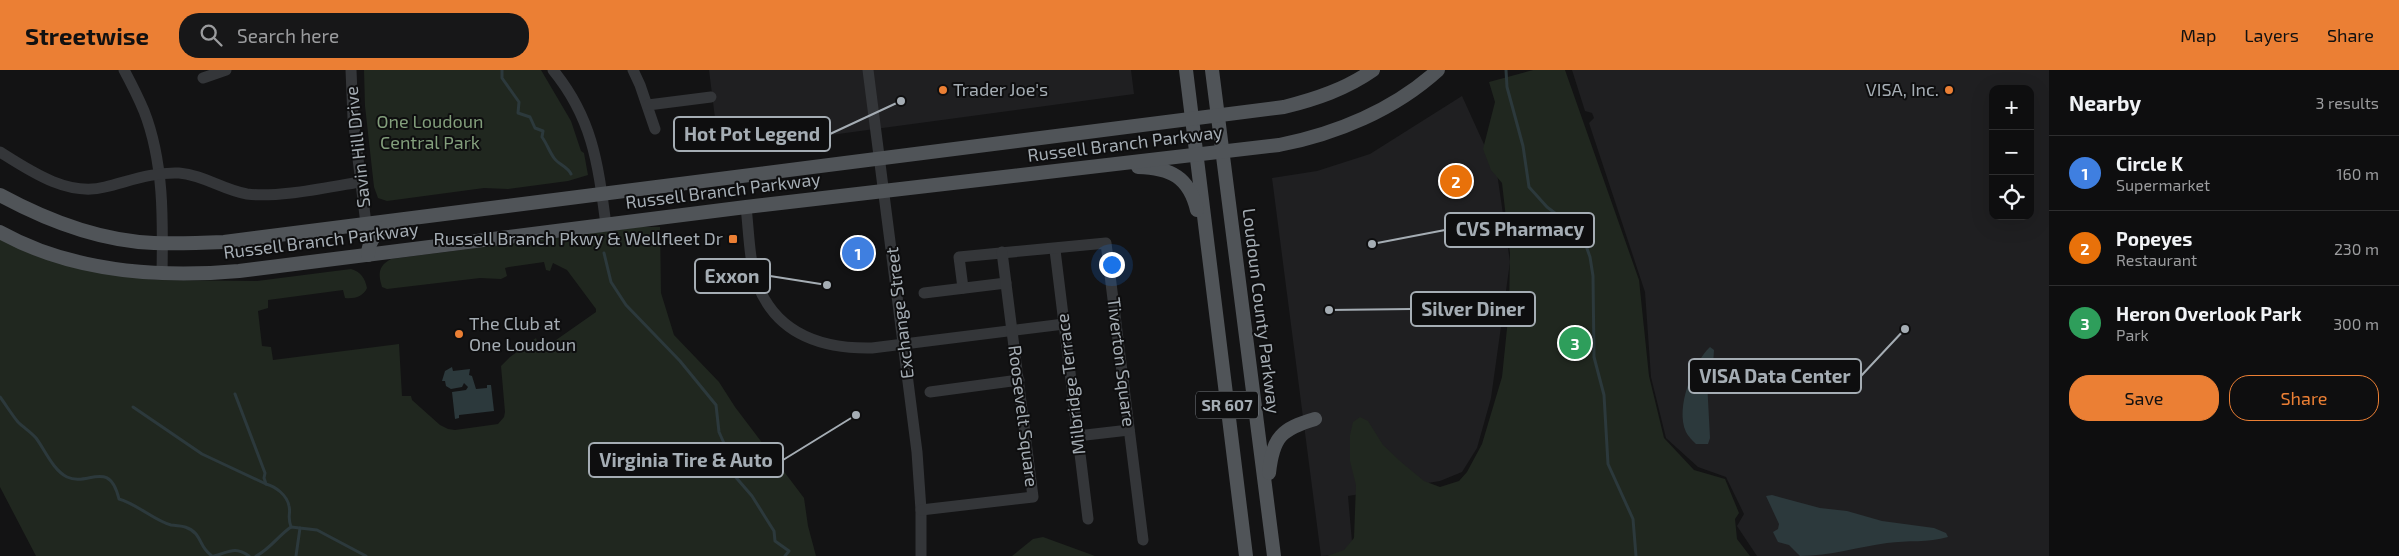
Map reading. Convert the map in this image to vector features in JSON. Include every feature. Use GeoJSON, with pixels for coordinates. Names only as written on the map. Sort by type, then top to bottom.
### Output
{"type":"FeatureCollection","features":[{"type":"Feature","properties":{"kind":"main road","name":"SR 607"},"geometry":{"type":"LineString","coordinates":[[1186,70],[1246,556]]}},
{"type":"Feature","properties":{"kind":"main road","name":"Loudoun County Parkway"},"geometry":{"type":"LineString","coordinates":[[1212,70],[1274,556]]}},
{"type":"Feature","properties":{"kind":"main road","name":"Russell Branch Parkway"},"geometry":{"type":"LineString","coordinates":[[0,195],[33,212],[86,230],[121,238],[162,243],[224,242],[881,160],[1284,107],[1305,102],[1348,85],[1373,70]]}},
{"type":"Feature","properties":{"kind":"main road","name":"Russell Branch Parkway"},"geometry":{"type":"LineString","coordinates":[[0,232],[54,254],[82,262],[115,268],[162,274],[222,272],[746,207],[1279,145],[1339,129],[1394,102],[1438,70]]}},
{"type":"Feature","properties":{"kind":"main road"},"geometry":{"type":"LineString","coordinates":[[1096,166],[1153,168],[1164,170],[1178,177],[1192,195],[1208,254]]}},
{"type":"Feature","properties":{"kind":"main road"},"geometry":{"type":"LineString","coordinates":[[368,255],[368,247],[382,227],[405,219]]}},
{"type":"Feature","properties":{"kind":"main road"},"geometry":{"type":"LineString","coordinates":[[1266,496],[1271,451],[1280,434],[1293,426],[1315,419]]}},
{"type":"Feature","properties":{"kind":"street"},"geometry":{"type":"LineString","coordinates":[[124,70],[144,112],[154,143],[158,174],[162,274]]}},
{"type":"Feature","properties":{"kind":"street"},"geometry":{"type":"LineString","coordinates":[[203,78],[226,70]]}},
{"type":"Feature","properties":{"kind":"street","name":"Savin Hill Drive"},"geometry":{"type":"LineString","coordinates":[[351,70],[353,118],[366,224]]}},
{"type":"Feature","properties":{"kind":"street"},"geometry":{"type":"LineString","coordinates":[[553,70],[566,86],[586,123],[594,148],[606,225]]}},
{"type":"Feature","properties":{"kind":"street"},"geometry":{"type":"LineString","coordinates":[[632,70],[648,105],[655,129]]}},
{"type":"Feature","properties":{"kind":"street","name":"Exchange Street"},"geometry":{"type":"LineString","coordinates":[[868,70],[917,452],[921,510],[921,556]]}},
{"type":"Feature","properties":{"kind":"street"},"geometry":{"type":"LineString","coordinates":[[648,105],[711,97]]}},
{"type":"Feature","properties":{"kind":"street"},"geometry":{"type":"LineString","coordinates":[[0,152],[23,166],[70,187],[89,190],[158,174],[195,175],[236,192],[261,195],[360,182]]}},
{"type":"Feature","properties":{"kind":"street"},"geometry":{"type":"LineString","coordinates":[[746,207],[752,263],[757,282],[769,308],[780,320],[805,336],[826,345],[853,348],[903,344],[1064,324]]}},
{"type":"Feature","properties":{"kind":"street","name":"Tiverton Square"},"geometry":{"type":"LineString","coordinates":[[963,288],[959,257],[1002,252],[1055,250],[1106,243],[1143,540]]}},
{"type":"Feature","properties":{"kind":"street","name":"Milbridge Terrace"},"geometry":{"type":"LineString","coordinates":[[1055,250],[1088,519]]}},
{"type":"Feature","properties":{"kind":"street","name":"Roosevelt Square"},"geometry":{"type":"LineString","coordinates":[[921,510],[1033,497],[1002,252]]}},
{"type":"Feature","properties":{"kind":"street"},"geometry":{"type":"LineString","coordinates":[[924,293],[1006,283]]}},
{"type":"Feature","properties":{"kind":"street"},"geometry":{"type":"LineString","coordinates":[[930,392],[1019,380]]}},
{"type":"Feature","properties":{"kind":"street"},"geometry":{"type":"LineString","coordinates":[[1077,436],[1129,430]]}},
{"type":"Feature","properties":{"kind":"shaded area"},"geometry":{"type":"Polygon","coordinates":[[[709,70],[1131,70],[1134,94],[719,150],[709,70]]]}},
{"type":"Feature","properties":{"kind":"shaded area"},"geometry":{"type":"Polygon","coordinates":[[[1572,70],[2049,70],[2049,556],[1757,556],[1737,526],[1744,514],[1726,477],[1698,467],[1666,438],[1651,377],[1645,292],[1589,123],[1594,118],[1592,113],[1585,111],[1572,70]]]}},
{"type":"Feature","properties":{"kind":"shaded area"},"geometry":{"type":"Polygon","coordinates":[[[1462,96],[1497,173],[1510,262],[1491,398],[1477,448],[1462,472],[1440,481],[1348,496],[1353,553],[1321,556],[1272,178],[1317,171],[1370,154],[1462,96]]]}},
{"type":"Feature","properties":{"kind":"shaded area"},"geometry":{"type":"Polygon","coordinates":[[[1710,347],[1714,350],[1713,365],[1707,381],[1710,438],[1708,444],[1696,444],[1687,434],[1683,422],[1684,399],[1692,375],[1710,347]]]}},
{"type":"Feature","properties":{"kind":"shaded area"},"geometry":{"type":"Polygon","coordinates":[[[452,367],[453,371],[470,369],[469,375],[472,376],[476,389],[487,388],[487,385],[491,385],[494,411],[459,415],[459,418],[455,419],[452,392],[466,390],[468,387],[464,383],[462,387],[451,389],[446,386],[445,381],[442,381],[445,371],[452,367]]]}},
{"type":"Feature","properties":{"kind":"shaded area"},"geometry":{"type":"Polygon","coordinates":[[[1772,495],[1820,508],[1847,511],[1882,521],[1934,528],[1946,533],[1948,537],[1933,540],[1887,543],[1833,553],[1800,556],[1789,545],[1778,542],[1773,532],[1778,529],[1779,524],[1766,496],[1772,495]]]}},
{"type":"Feature","properties":{"kind":"green space","name":"One Loudoun Central Park"},"geometry":{"type":"Polygon","coordinates":[[[364,70],[541,70],[571,121],[581,151],[584,153],[588,175],[568,181],[508,189],[484,188],[387,201],[378,198],[374,187],[365,106],[364,70]]]}},
{"type":"Feature","properties":{"kind":"green space"},"geometry":{"type":"Polygon","coordinates":[[[1533,70],[1565,70],[1639,280],[1649,376],[1664,438],[1694,470],[1725,479],[1739,513],[1735,519],[1737,539],[1750,556],[1327,556],[1344,550],[1354,538],[1356,485],[1350,461],[1350,435],[1353,422],[1360,417],[1368,421],[1383,445],[1401,462],[1424,481],[1440,487],[1459,481],[1467,472],[1482,444],[1502,377],[1509,309],[1510,253],[1502,183],[1491,170],[1483,149],[1495,102],[1489,82],[1533,70]]]}},
{"type":"Feature","properties":{"kind":"green space"},"geometry":{"type":"Polygon","coordinates":[[[639,227],[660,227],[661,293],[674,335],[719,382],[735,407],[804,498],[808,526],[816,556],[36,556],[0,487],[0,239],[121,276],[158,280],[257,281],[354,270],[362,276],[367,288],[358,297],[345,298],[343,290],[268,300],[268,308],[258,311],[262,346],[271,347],[273,360],[399,344],[402,396],[411,396],[412,400],[440,425],[455,430],[498,424],[504,417],[505,412],[501,366],[536,338],[540,349],[546,347],[596,312],[596,309],[567,270],[553,263],[550,271],[546,270],[544,262],[505,268],[507,276],[501,279],[480,278],[387,289],[382,287],[380,278],[380,271],[384,264],[391,259],[639,227]]]}},
{"type":"Feature","properties":{"kind":"green space"},"geometry":{"type":"Polygon","coordinates":[[[1043,537],[1095,556],[1012,556],[1033,539],[1043,537]]]}},
{"type":"Feature","properties":{"kind":"waterway"},"geometry":{"type":"LineString","coordinates":[[502,70],[502,78],[519,102],[518,113],[530,117],[535,128],[543,131],[542,137],[552,155],[571,174]]}},
{"type":"Feature","properties":{"kind":"waterway"},"geometry":{"type":"LineString","coordinates":[[1506,70],[1507,87],[1523,146],[1529,187],[1547,207],[1568,223],[1584,240],[1590,257],[1593,276],[1594,357],[1604,395],[1608,464],[1633,519],[1636,556]]}},
{"type":"Feature","properties":{"kind":"waterway"},"geometry":{"type":"LineString","coordinates":[[604,253],[611,282],[626,305],[680,361],[716,405],[719,432],[731,459],[733,474],[752,496],[774,531],[775,541],[789,551],[785,556]]}},
{"type":"Feature","properties":{"kind":"waterway"},"geometry":{"type":"LineString","coordinates":[[235,394],[265,473],[266,484],[274,487],[288,502],[291,527]]}},
{"type":"Feature","properties":{"kind":"waterway"},"geometry":{"type":"LineString","coordinates":[[0,397],[18,422],[36,438],[53,465],[62,474],[75,479],[97,476],[110,480],[115,487],[119,499],[165,523],[191,529],[212,556]]}},
{"type":"Feature","properties":{"kind":"waterway"},"geometry":{"type":"LineString","coordinates":[[133,407],[202,454],[266,484]]}},
{"type":"Feature","properties":{"kind":"waterway"},"geometry":{"type":"LineString","coordinates":[[256,556],[291,527],[317,530],[366,556]]}},
{"type":"Feature","properties":{"kind":"waterway"},"geometry":{"type":"LineString","coordinates":[[296,556],[300,528]]}},
{"type":"Feature","properties":{"kind":"waterway"},"geometry":{"type":"LineString","coordinates":[[214,556],[236,551],[249,556]]}},
{"type":"Feature","properties":{"kind":"place","name":"Trader Joe's"},"geometry":{"type":"Point","coordinates":[943,90]}},
{"type":"Feature","properties":{"kind":"place","name":"VISA, Inc."},"geometry":{"type":"Point","coordinates":[1949,90]}},
{"type":"Feature","properties":{"kind":"place","name":"Hot Pot Legend"},"geometry":{"type":"Point","coordinates":[901,101]}},
{"type":"Feature","properties":{"kind":"place","name":"Popeyes"},"geometry":{"type":"Point","coordinates":[1456,181]}},
{"type":"Feature","properties":{"kind":"place","name":"Russell Branch Pkwy & Wellfleet Dr"},"geometry":{"type":"Point","coordinates":[733,239]}},
{"type":"Feature","properties":{"kind":"place","name":"CVS Pharmacy"},"geometry":{"type":"Point","coordinates":[1372,244]}},
{"type":"Feature","properties":{"kind":"place","name":"Circle K"},"geometry":{"type":"Point","coordinates":[858,253]}},
{"type":"Feature","properties":{"kind":"place","name":"Exxon"},"geometry":{"type":"Point","coordinates":[827,285]}},
{"type":"Feature","properties":{"kind":"place","name":"Silver Diner"},"geometry":{"type":"Point","coordinates":[1329,310]}},
{"type":"Feature","properties":{"kind":"place","name":"VISA Data Center"},"geometry":{"type":"Point","coordinates":[1905,329]}},
{"type":"Feature","properties":{"kind":"place","name":"The Club at One Loudoun"},"geometry":{"type":"Point","coordinates":[459,334]}},
{"type":"Feature","properties":{"kind":"place","name":"Heron Overlook Park"},"geometry":{"type":"Point","coordinates":[1575,343]}},
{"type":"Feature","properties":{"kind":"place","name":"Virginia Tire & Auto"},"geometry":{"type":"Point","coordinates":[856,415]}}]}
